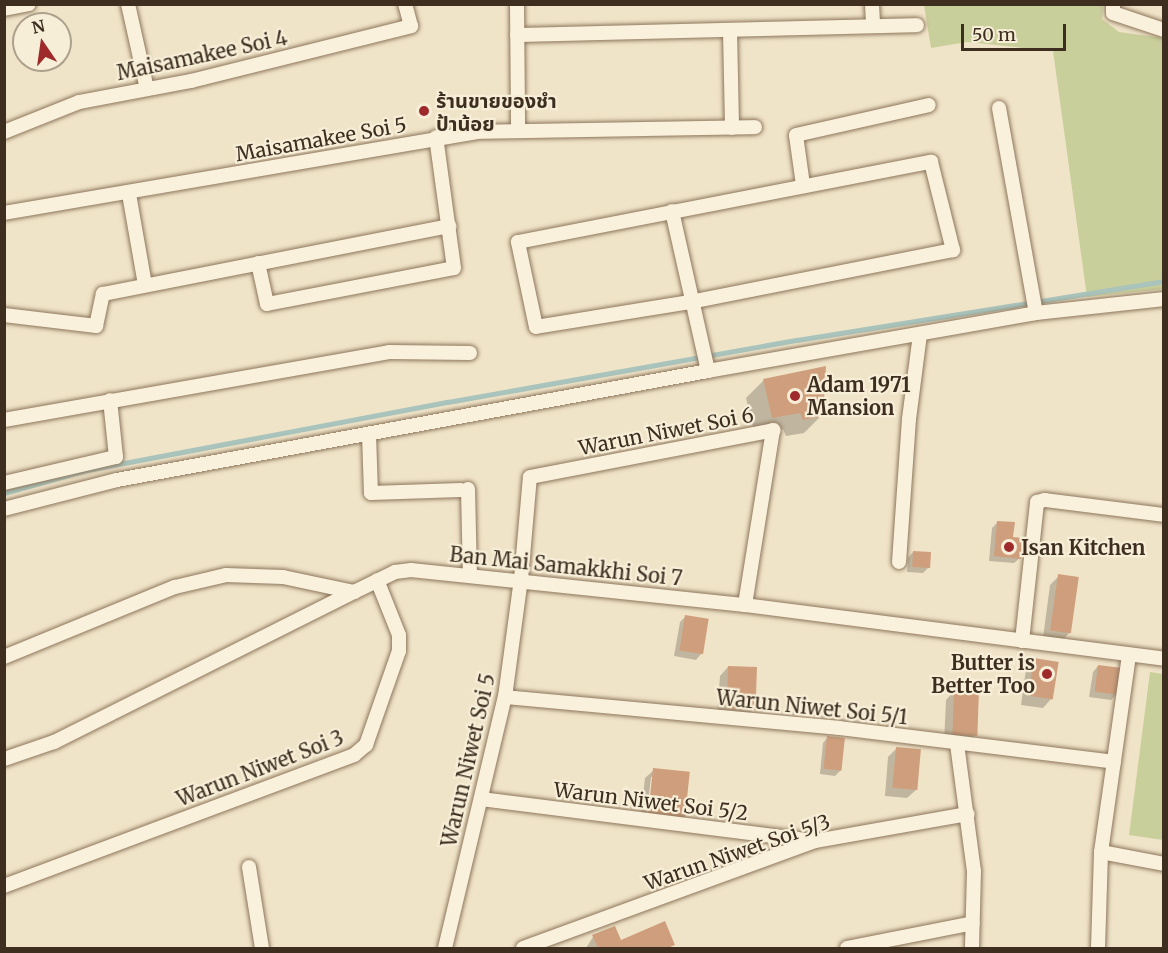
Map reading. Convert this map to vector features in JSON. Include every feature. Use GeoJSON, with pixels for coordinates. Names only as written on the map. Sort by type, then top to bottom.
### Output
{"type":"FeatureCollection","features":[{"type":"Feature","properties":{"kind":"street"},"geometry":{"type":"LineString","coordinates":[[4,9],[29,4]]}},
{"type":"Feature","properties":{"kind":"street"},"geometry":{"type":"LineString","coordinates":[[128,4],[147,89]]}},
{"type":"Feature","properties":{"kind":"street","name":"Maisamakee Soi 4"},"geometry":{"type":"LineString","coordinates":[[4,132],[79,102],[147,89],[411,26],[405,4]]}},
{"type":"Feature","properties":{"kind":"street"},"geometry":{"type":"LineString","coordinates":[[517,4],[518,128]]}},
{"type":"Feature","properties":{"kind":"street"},"geometry":{"type":"LineString","coordinates":[[872,4],[873,27]]}},
{"type":"Feature","properties":{"kind":"street"},"geometry":{"type":"LineString","coordinates":[[1113,4],[1113,13],[1164,30]]}},
{"type":"Feature","properties":{"kind":"street"},"geometry":{"type":"LineString","coordinates":[[518,35],[917,25]]}},
{"type":"Feature","properties":{"kind":"street"},"geometry":{"type":"LineString","coordinates":[[730,30],[732,128]]}},
{"type":"Feature","properties":{"kind":"street"},"geometry":{"type":"LineString","coordinates":[[803,185],[796,135],[929,105]]}},
{"type":"Feature","properties":{"kind":"street"},"geometry":{"type":"LineString","coordinates":[[999,108],[1035,306]]}},
{"type":"Feature","properties":{"kind":"street","name":"Maisamakee Soi 5"},"geometry":{"type":"LineString","coordinates":[[4,213],[129,194],[436,137],[518,128],[755,127]]}},
{"type":"Feature","properties":{"kind":"street"},"geometry":{"type":"LineString","coordinates":[[258,263],[267,304],[454,268],[436,137]]}},
{"type":"Feature","properties":{"kind":"street"},"geometry":{"type":"LineString","coordinates":[[931,162],[953,250],[690,302],[536,327],[518,242],[672,211],[931,162]]}},
{"type":"Feature","properties":{"kind":"street"},"geometry":{"type":"LineString","coordinates":[[129,194],[145,285]]}},
{"type":"Feature","properties":{"kind":"street"},"geometry":{"type":"LineString","coordinates":[[672,211],[690,302],[708,371]]}},
{"type":"Feature","properties":{"kind":"street"},"geometry":{"type":"LineString","coordinates":[[4,315],[96,326],[103,294],[448,226]]}},
{"type":"Feature","properties":{"kind":"street"},"geometry":{"type":"LineString","coordinates":[[4,509],[117,480],[920,334],[1035,306],[1164,299]]}},
{"type":"Feature","properties":{"kind":"street"},"geometry":{"type":"LineString","coordinates":[[899,562],[909,419],[920,334]]}},
{"type":"Feature","properties":{"kind":"street"},"geometry":{"type":"LineString","coordinates":[[5,416],[389,352],[470,353]]}},
{"type":"Feature","properties":{"kind":"street"},"geometry":{"type":"LineString","coordinates":[[4,483],[116,457],[110,400]]}},
{"type":"Feature","properties":{"kind":"street","name":"Warun Niwet Soi 6"},"geometry":{"type":"LineString","coordinates":[[521,579],[530,477],[773,430],[745,605]]}},
{"type":"Feature","properties":{"kind":"street"},"geometry":{"type":"LineString","coordinates":[[369,434],[372,493],[465,489],[470,575]]}},
{"type":"Feature","properties":{"kind":"street"},"geometry":{"type":"LineString","coordinates":[[1022,641],[1037,502],[1045,500],[1164,515]]}},
{"type":"Feature","properties":{"kind":"street","name":"Ban Mai Samakkhi Soi 7"},"geometry":{"type":"LineString","coordinates":[[4,759],[54,742],[377,580],[411,570],[521,579],[745,605],[1164,659]]}},
{"type":"Feature","properties":{"kind":"street"},"geometry":{"type":"LineString","coordinates":[[4,657],[176,587],[226,575],[284,577],[354,592]]}},
{"type":"Feature","properties":{"kind":"street","name":"Warun Niwet Soi 5"},"geometry":{"type":"LineString","coordinates":[[445,948],[505,697],[521,579]]}},
{"type":"Feature","properties":{"kind":"street","name":"Warun Niwet Soi 3"},"geometry":{"type":"LineString","coordinates":[[4,886],[354,755],[366,745],[399,651],[399,636],[377,580]]}},
{"type":"Feature","properties":{"kind":"street"},"geometry":{"type":"LineString","coordinates":[[1098,948],[1101,852],[1130,655]]}},
{"type":"Feature","properties":{"kind":"street","name":"Warun Niwet Soi 5/1"},"geometry":{"type":"LineString","coordinates":[[505,697],[816,726],[1114,762]]}},
{"type":"Feature","properties":{"kind":"street"},"geometry":{"type":"LineString","coordinates":[[957,744],[974,872],[972,948]]}},
{"type":"Feature","properties":{"kind":"street","name":"Warun Niwet Soi 5/2"},"geometry":{"type":"LineString","coordinates":[[481,799],[816,841]]}},
{"type":"Feature","properties":{"kind":"street","name":"Warun Niwet Soi 5/3"},"geometry":{"type":"LineString","coordinates":[[523,948],[816,841],[968,814]]}},
{"type":"Feature","properties":{"kind":"street"},"geometry":{"type":"LineString","coordinates":[[1101,852],[1164,864]]}},
{"type":"Feature","properties":{"kind":"street"},"geometry":{"type":"LineString","coordinates":[[249,867],[262,948]]}},
{"type":"Feature","properties":{"kind":"street"},"geometry":{"type":"LineString","coordinates":[[847,948],[973,923]]}},
{"type":"Feature","properties":{"kind":"green space"},"geometry":{"type":"Polygon","coordinates":[[[924,5],[1103,5],[1102,19],[1119,32],[1163,38],[1163,289],[1087,297],[1053,51],[967,42],[931,48],[924,5]]]}},
{"type":"Feature","properties":{"kind":"green space"},"geometry":{"type":"Polygon","coordinates":[[[1150,672],[1163,674],[1163,840],[1129,835],[1150,672]]]}},
{"type":"Feature","properties":{"kind":"building","name":"Adam 1971 Mansion"},"geometry":{"type":"Polygon","coordinates":[[[826,366],[823,416],[803,420],[800,413],[772,418],[763,379],[826,366]]]}},
{"type":"Feature","properties":{"kind":"building","name":"Isan Kitchen"},"geometry":{"type":"Polygon","coordinates":[[[997,521],[1015,522],[1013,537],[1023,538],[1021,559],[994,556],[997,521]]]}},
{"type":"Feature","properties":{"kind":"building"},"geometry":{"type":"Polygon","coordinates":[[[913,551],[931,552],[930,568],[912,567],[913,551]]]}},
{"type":"Feature","properties":{"kind":"building"},"geometry":{"type":"Polygon","coordinates":[[[1058,574],[1079,577],[1071,633],[1050,630],[1058,574]]]}},
{"type":"Feature","properties":{"kind":"building"},"geometry":{"type":"Polygon","coordinates":[[[685,615],[709,619],[703,654],[679,651],[685,615]]]}},
{"type":"Feature","properties":{"kind":"building"},"geometry":{"type":"Polygon","coordinates":[[[1034,658],[1059,662],[1053,699],[1028,696],[1034,658]]]}},
{"type":"Feature","properties":{"kind":"building"},"geometry":{"type":"Polygon","coordinates":[[[1098,665],[1122,668],[1119,695],[1095,692],[1098,665]]]}},
{"type":"Feature","properties":{"kind":"building"},"geometry":{"type":"Polygon","coordinates":[[[728,666],[757,667],[755,710],[726,709],[728,666]]]}},
{"type":"Feature","properties":{"kind":"building"},"geometry":{"type":"Polygon","coordinates":[[[954,689],[979,690],[977,736],[952,735],[954,689]]]}},
{"type":"Feature","properties":{"kind":"building"},"geometry":{"type":"Polygon","coordinates":[[[827,736],[845,738],[841,771],[824,769],[827,736]]]}},
{"type":"Feature","properties":{"kind":"building"},"geometry":{"type":"Polygon","coordinates":[[[896,747],[921,749],[917,790],[892,788],[896,747]]]}},
{"type":"Feature","properties":{"kind":"building"},"geometry":{"type":"Polygon","coordinates":[[[653,768],[690,772],[685,818],[648,814],[653,768]]]}},
{"type":"Feature","properties":{"kind":"building"},"geometry":{"type":"Polygon","coordinates":[[[665,921],[675,945],[667,948],[598,948],[592,935],[615,926],[621,940],[665,921]]]}},
{"type":"Feature","properties":{"kind":"waterway"},"geometry":{"type":"LineString","coordinates":[[4,493],[87,470],[448,402],[797,340],[1164,281]]}},
{"type":"Feature","properties":{"kind":"place","name":"ร้านขายของชำ ป้าน้อย"},"geometry":{"type":"Point","coordinates":[424,111]}},
{"type":"Feature","properties":{"kind":"place","name":"Adam 1971 Mansion"},"geometry":{"type":"Point","coordinates":[795,396]}},
{"type":"Feature","properties":{"kind":"place","name":"Isan Kitchen"},"geometry":{"type":"Point","coordinates":[1009,547]}},
{"type":"Feature","properties":{"kind":"place","name":"Butter is Better Too"},"geometry":{"type":"Point","coordinates":[1047,674]}}]}
